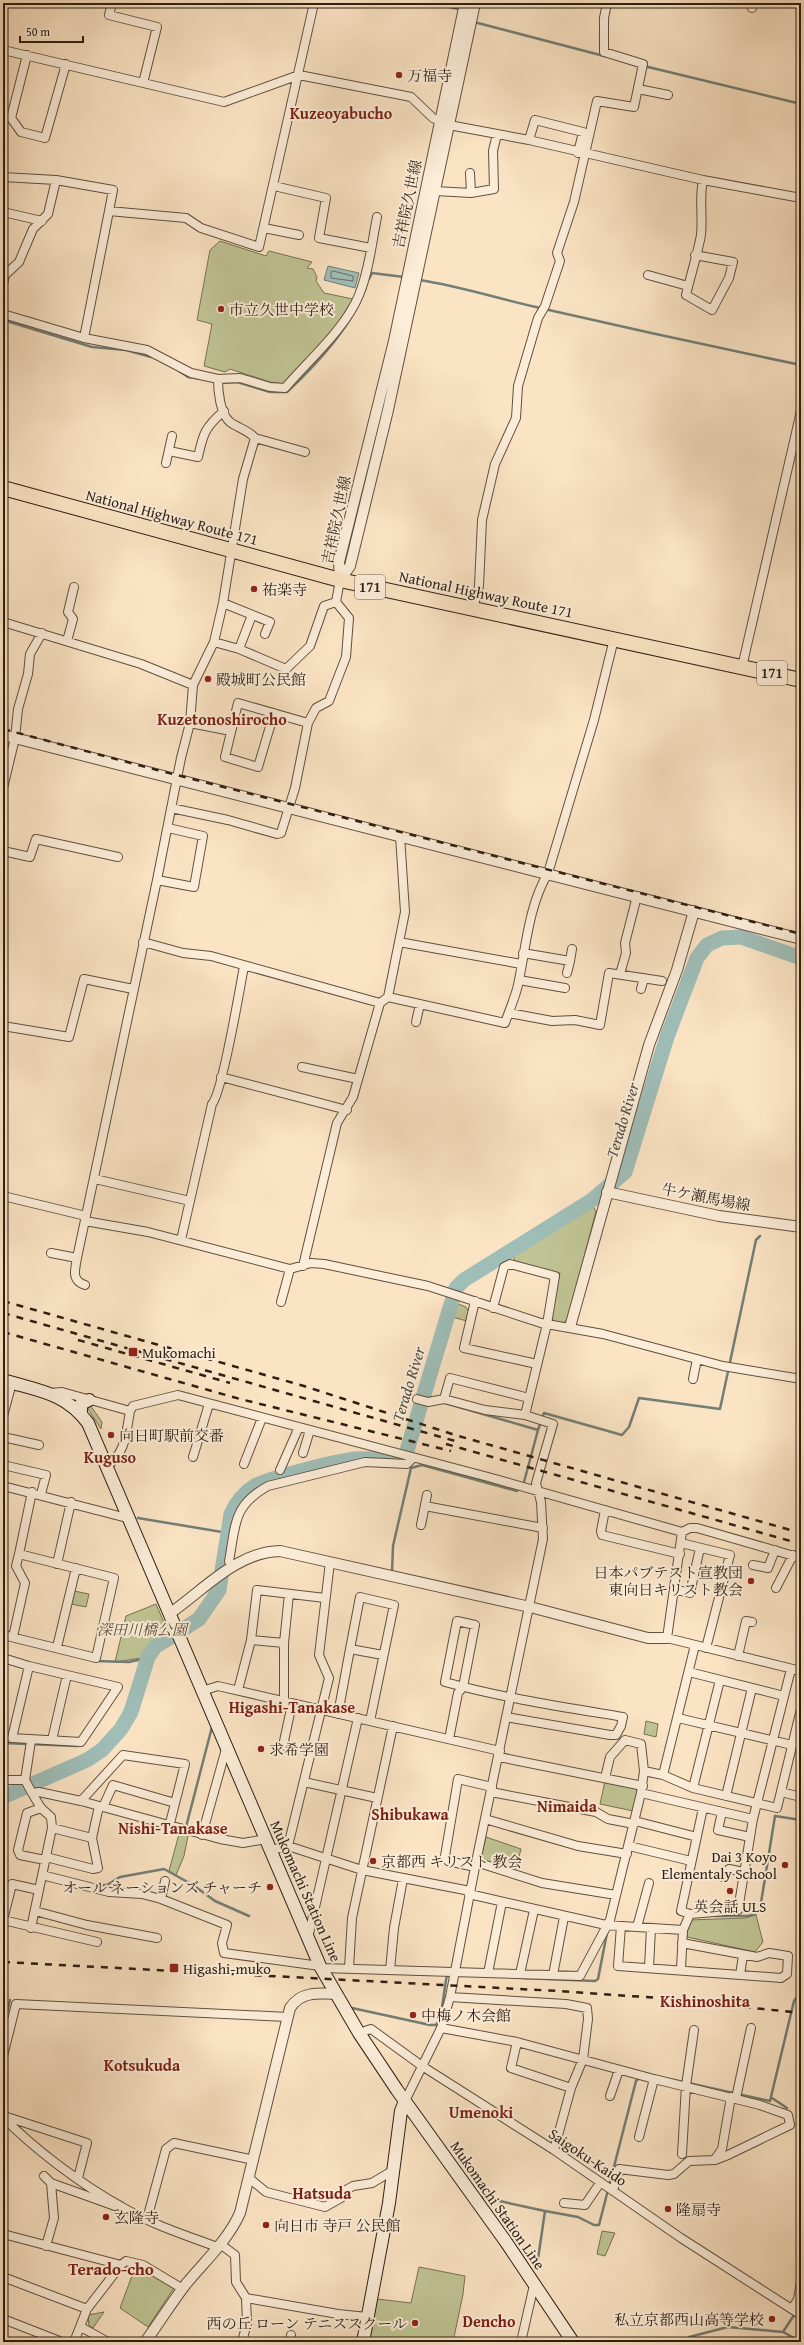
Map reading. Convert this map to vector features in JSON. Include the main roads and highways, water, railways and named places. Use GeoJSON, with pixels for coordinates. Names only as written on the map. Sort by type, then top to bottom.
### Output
{"type":"FeatureCollection","features":[{"type":"Feature","properties":{"kind":"highway","name":"National Highway Route 171"},"geometry":{"type":"LineString","coordinates":[[3,488],[340,580],[801,680]]}},
{"type":"Feature","properties":{"kind":"main road","name":"Mukomachi Station Line"},"geometry":{"type":"LineString","coordinates":[[7,1382],[49,1393],[63,1399],[81,1415],[93,1432],[127,1518],[321,1967],[359,2033],[405,2101],[475,2192],[534,2285],[573,2342]]}},
{"type":"Feature","properties":{"kind":"main road"},"geometry":{"type":"LineString","coordinates":[[81,1415],[81,1404],[89,1400]]}},
{"type":"Feature","properties":{"kind":"main road"},"geometry":{"type":"LineString","coordinates":[[363,2342],[388,2203],[401,2111],[405,2101]]}},
{"type":"Feature","properties":{"kind":"water"},"geometry":{"type":"Polygon","coordinates":[[[328,266],[359,273],[355,288],[324,280],[328,266]]]}},
{"type":"Feature","properties":{"kind":"waterway"},"geometry":{"type":"LineString","coordinates":[[433,3],[462,10]]}},
{"type":"Feature","properties":{"kind":"waterway"},"geometry":{"type":"LineString","coordinates":[[474,22],[604,56]]}},
{"type":"Feature","properties":{"kind":"waterway"},"geometry":{"type":"LineString","coordinates":[[644,66],[801,104]]}},
{"type":"Feature","properties":{"kind":"waterway"},"geometry":{"type":"LineString","coordinates":[[369,279],[372,273],[404,277]]}},
{"type":"Feature","properties":{"kind":"waterway"},"geometry":{"type":"LineString","coordinates":[[419,280],[638,330],[801,365]]}},
{"type":"Feature","properties":{"kind":"waterway"},"geometry":{"type":"LineString","coordinates":[[221,383],[237,382],[270,392],[287,392],[334,342],[354,312],[367,283]]}},
{"type":"Feature","properties":{"kind":"waterway"},"geometry":{"type":"LineString","coordinates":[[3,320],[92,347],[126,350],[151,357]]}},
{"type":"Feature","properties":{"kind":"waterway"},"geometry":{"type":"LineString","coordinates":[[179,371],[188,377],[202,379]]}},
{"type":"Feature","properties":{"kind":"waterway","name":"Terado River"},"geometry":{"type":"LineString","coordinates":[[3,1797],[87,1760],[102,1750],[121,1729],[131,1712],[148,1657],[155,1647],[199,1619],[219,1590],[231,1514],[238,1502],[248,1491],[262,1483],[319,1466],[355,1459],[396,1459],[406,1454],[456,1288],[464,1280],[592,1200],[625,1172],[667,1037],[697,958],[707,945],[722,938],[741,937],[801,958]]}},
{"type":"Feature","properties":{"kind":"waterway"},"geometry":{"type":"LineString","coordinates":[[445,1403],[538,1430],[544,1413],[622,1435],[629,1427],[639,1398],[720,1409],[756,1240],[760,1236]]}},
{"type":"Feature","properties":{"kind":"waterway"},"geometry":{"type":"LineString","coordinates":[[425,1394],[433,1398]]}},
{"type":"Feature","properties":{"kind":"waterway"},"geometry":{"type":"LineString","coordinates":[[392,1573],[393,1546],[411,1468],[422,1465],[517,1491],[524,1482],[538,1430]]}},
{"type":"Feature","properties":{"kind":"waterway"},"geometry":{"type":"LineString","coordinates":[[138,1518],[228,1533]]}},
{"type":"Feature","properties":{"kind":"waterway"},"geometry":{"type":"LineString","coordinates":[[94,1661],[129,1662],[148,1658]]}},
{"type":"Feature","properties":{"kind":"waterway"},"geometry":{"type":"LineString","coordinates":[[186,1827],[212,1727]]}},
{"type":"Feature","properties":{"kind":"waterway"},"geometry":{"type":"LineString","coordinates":[[3,1743],[77,1746]]}},
{"type":"Feature","properties":{"kind":"waterway"},"geometry":{"type":"LineString","coordinates":[[715,1916],[748,1916],[757,1913],[760,1909],[775,1816],[801,1820]]}},
{"type":"Feature","properties":{"kind":"waterway"},"geometry":{"type":"LineString","coordinates":[[98,1885],[107,1885],[120,1877],[164,1869],[193,1885],[215,1901],[249,1916]]}},
{"type":"Feature","properties":{"kind":"waterway"},"geometry":{"type":"LineString","coordinates":[[523,1978],[595,1981],[598,1979],[607,1933]]}},
{"type":"Feature","properties":{"kind":"waterway"},"geometry":{"type":"LineString","coordinates":[[441,2014],[447,1976],[452,1976]]}},
{"type":"Feature","properties":{"kind":"waterway"},"geometry":{"type":"LineString","coordinates":[[652,2075],[770,2101],[794,2001],[801,1992]]}},
{"type":"Feature","properties":{"kind":"waterway"},"geometry":{"type":"LineString","coordinates":[[3,2029],[10,2000]]}},
{"type":"Feature","properties":{"kind":"waterway"},"geometry":{"type":"LineString","coordinates":[[352,2008],[430,2025],[436,2025],[440,2019]]}},
{"type":"Feature","properties":{"kind":"waterway"},"geometry":{"type":"LineString","coordinates":[[537,2266],[545,2211],[578,2217],[594,2225],[599,2225],[636,2081],[640,2077]]}},
{"type":"Feature","properties":{"kind":"waterway"},"geometry":{"type":"LineString","coordinates":[[772,2098],[787,2108]]}},
{"type":"Feature","properties":{"kind":"waterway"},"geometry":{"type":"LineString","coordinates":[[481,2197],[545,2211]]}},
{"type":"Feature","properties":{"kind":"waterway"},"geometry":{"type":"LineString","coordinates":[[783,2332],[796,2312]]}},
{"type":"Feature","properties":{"kind":"waterway"},"geometry":{"type":"LineString","coordinates":[[686,2342],[689,2337],[728,2327],[783,2332],[800,2341]]}},
{"type":"Feature","properties":{"kind":"railway"},"geometry":{"type":"LineString","coordinates":[[3,729],[157,770],[801,934]]}},
{"type":"Feature","properties":{"kind":"railway"},"geometry":{"type":"LineString","coordinates":[[3,1301],[304,1386],[455,1435],[801,1533]]}},
{"type":"Feature","properties":{"kind":"railway"},"geometry":{"type":"LineString","coordinates":[[3,1313],[455,1441]]}},
{"type":"Feature","properties":{"kind":"railway"},"geometry":{"type":"LineString","coordinates":[[3,1332],[240,1399],[451,1451]]}},
{"type":"Feature","properties":{"kind":"railway"},"geometry":{"type":"LineString","coordinates":[[78,1340],[230,1383]]}},
{"type":"Feature","properties":{"kind":"railway"},"geometry":{"type":"LineString","coordinates":[[446,1444],[801,1544]]}},
{"type":"Feature","properties":{"kind":"railway"},"geometry":{"type":"LineString","coordinates":[[3,1962],[558,1991],[659,1998],[801,2013]]}},
{"type":"Feature","properties":{"kind":"place","name":"万福寺"},"geometry":{"type":"Point","coordinates":[399,75]}},
{"type":"Feature","properties":{"kind":"place","name":"市立久世中学校"},"geometry":{"type":"Point","coordinates":[221,309]}},
{"type":"Feature","properties":{"kind":"place","name":"祐楽寺"},"geometry":{"type":"Point","coordinates":[254,589]}},
{"type":"Feature","properties":{"kind":"place","name":"殿城町公民館"},"geometry":{"type":"Point","coordinates":[208,679]}},
{"type":"Feature","properties":{"kind":"place","name":"Mukomachi"},"geometry":{"type":"Point","coordinates":[133,1352]}},
{"type":"Feature","properties":{"kind":"place","name":"向日町駅前交番"},"geometry":{"type":"Point","coordinates":[111,1435]}},
{"type":"Feature","properties":{"kind":"place","name":"日本パブテスト宣教団 東向日キリスト教会"},"geometry":{"type":"Point","coordinates":[751,1581]}},
{"type":"Feature","properties":{"kind":"place","name":"求希学園"},"geometry":{"type":"Point","coordinates":[261,1749]}},
{"type":"Feature","properties":{"kind":"place","name":"京都西 キリスト 教会"},"geometry":{"type":"Point","coordinates":[373,1861]}},
{"type":"Feature","properties":{"kind":"place","name":"Dai 3 Koyo Elementaly School"},"geometry":{"type":"Point","coordinates":[785,1865]}},
{"type":"Feature","properties":{"kind":"place","name":"オール ネーションズ チャーチ"},"geometry":{"type":"Point","coordinates":[270,1887]}},
{"type":"Feature","properties":{"kind":"place","name":"英会話 ULS"},"geometry":{"type":"Point","coordinates":[730,1891]}},
{"type":"Feature","properties":{"kind":"place","name":"Higashi-muko"},"geometry":{"type":"Point","coordinates":[174,1968]}},
{"type":"Feature","properties":{"kind":"place","name":"中梅ノ木会館"},"geometry":{"type":"Point","coordinates":[413,2015]}},
{"type":"Feature","properties":{"kind":"place","name":"隆扇寺"},"geometry":{"type":"Point","coordinates":[668,2209]}},
{"type":"Feature","properties":{"kind":"place","name":"玄隆寺"},"geometry":{"type":"Point","coordinates":[106,2217]}},
{"type":"Feature","properties":{"kind":"place","name":"向日市 寺戸 公民館"},"geometry":{"type":"Point","coordinates":[266,2225]}},
{"type":"Feature","properties":{"kind":"place","name":"私立京都西山高等学校"},"geometry":{"type":"Point","coordinates":[772,2319]}},
{"type":"Feature","properties":{"kind":"place","name":"西の丘 ローン テニススクール"},"geometry":{"type":"Point","coordinates":[415,2323]}},
{"type":"Feature","properties":{"kind":"district","name":"Kuzeoyabucho"},"geometry":{"type":"Point","coordinates":[341,113]}},
{"type":"Feature","properties":{"kind":"district","name":"Kuzetonoshirocho"},"geometry":{"type":"Point","coordinates":[222,719]}},
{"type":"Feature","properties":{"kind":"district","name":"Kuguso"},"geometry":{"type":"Point","coordinates":[110,1457]}},
{"type":"Feature","properties":{"kind":"district","name":"Higashi-Tanakase"},"geometry":{"type":"Point","coordinates":[292,1707]}},
{"type":"Feature","properties":{"kind":"district","name":"Nimaida"},"geometry":{"type":"Point","coordinates":[567,1806]}},
{"type":"Feature","properties":{"kind":"district","name":"Shibukawa"},"geometry":{"type":"Point","coordinates":[410,1814]}},
{"type":"Feature","properties":{"kind":"district","name":"Nishi-Tanakase"},"geometry":{"type":"Point","coordinates":[173,1828]}},
{"type":"Feature","properties":{"kind":"district","name":"Kishinoshita"},"geometry":{"type":"Point","coordinates":[705,2001]}},
{"type":"Feature","properties":{"kind":"district","name":"Kotsukuda"},"geometry":{"type":"Point","coordinates":[142,2065]}},
{"type":"Feature","properties":{"kind":"district","name":"Umenoki"},"geometry":{"type":"Point","coordinates":[481,2112]}},
{"type":"Feature","properties":{"kind":"district","name":"Hatsuda"},"geometry":{"type":"Point","coordinates":[322,2193]}},
{"type":"Feature","properties":{"kind":"district","name":"Terado-cho"},"geometry":{"type":"Point","coordinates":[111,2268]}},
{"type":"Feature","properties":{"kind":"district","name":"Dencho"},"geometry":{"type":"Point","coordinates":[489,2321]}},
{"type":"Feature","properties":{"kind":"park label","name":"深田川橋公園"},"geometry":{"type":"Point","coordinates":[142,1629]}}]}
